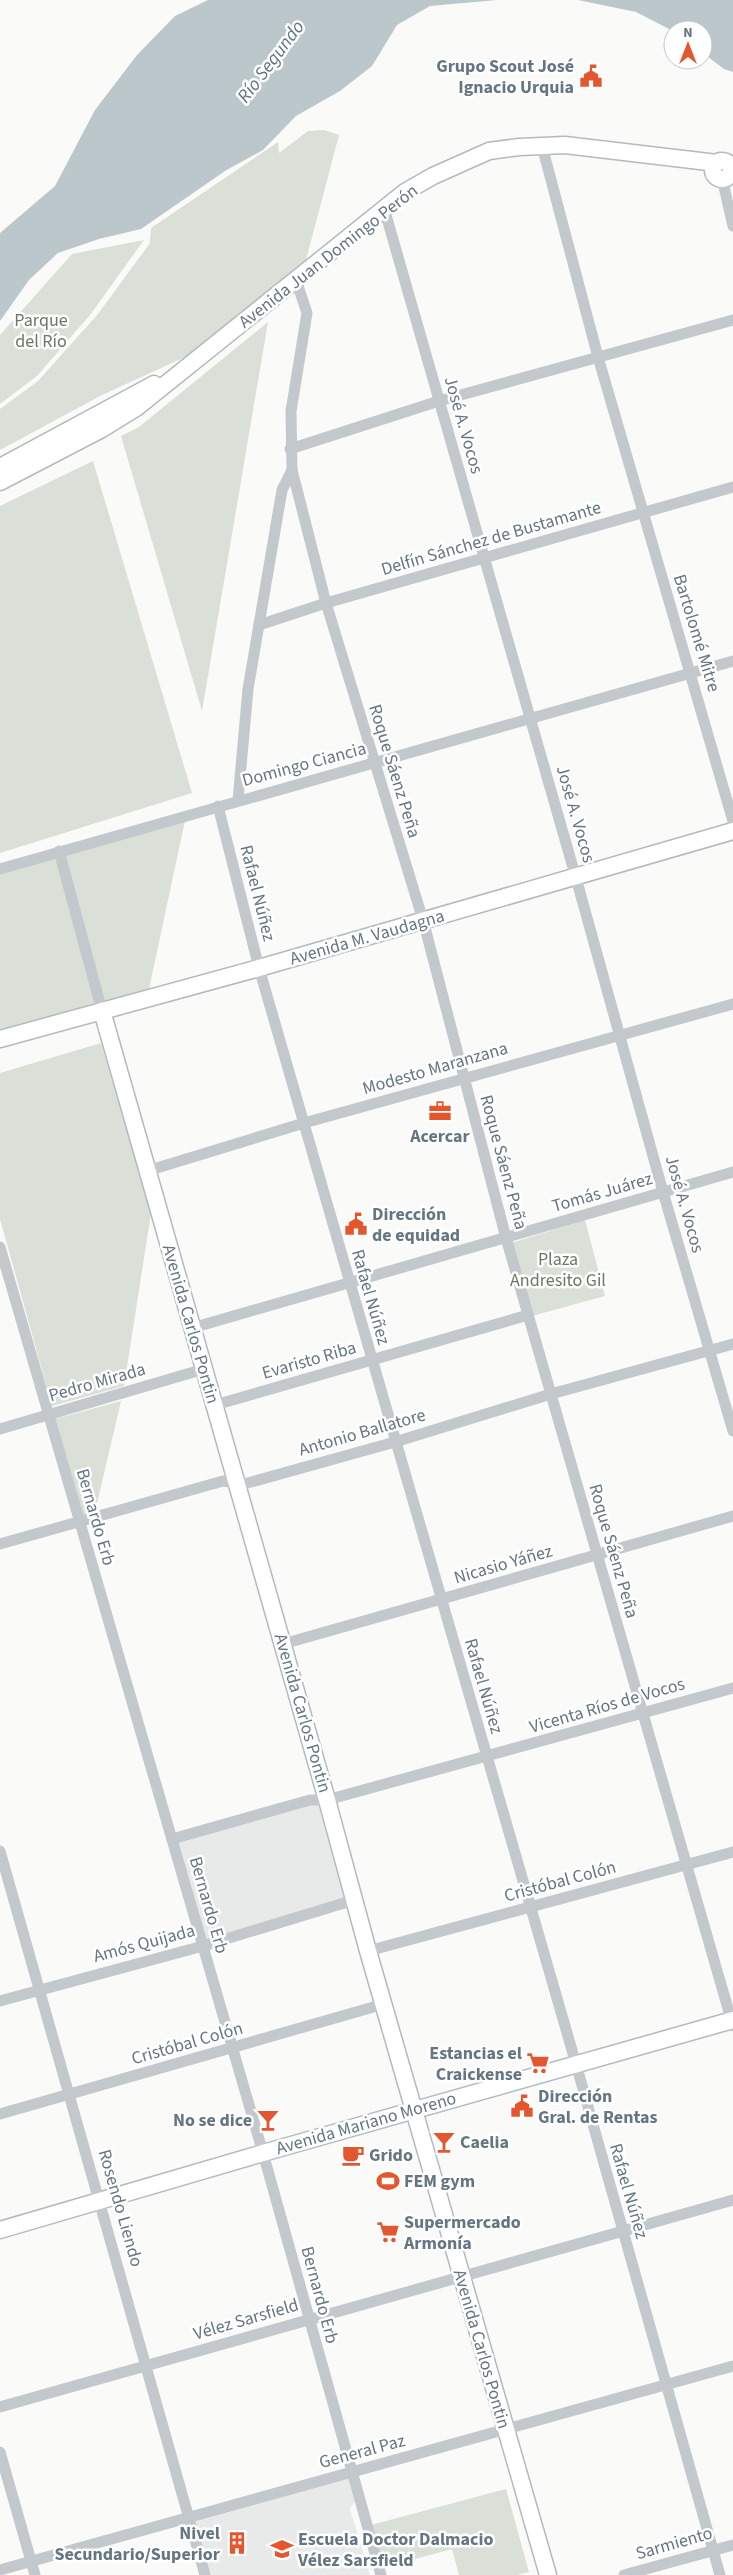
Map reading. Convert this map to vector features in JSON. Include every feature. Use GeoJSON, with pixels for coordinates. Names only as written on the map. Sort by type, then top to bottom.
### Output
{"type":"FeatureCollection","features":[{"type":"Feature","properties":{"kind":"main road","name":"Avenida Juan Domingo Perón"},"geometry":{"type":"LineString","coordinates":[[0,482],[128,414],[198,360],[405,192],[433,176],[489,151],[565,145],[672,158],[725,171]]}},
{"type":"Feature","properties":{"kind":"main road","name":"Avenida Juan Domingo Perón"},"geometry":{"type":"LineString","coordinates":[[0,466],[198,360]]}},
{"type":"Feature","properties":{"kind":"main road","name":"Avenida M. Vaudagna"},"geometry":{"type":"LineString","coordinates":[[0,1039],[259,968],[576,878],[733,831]]}},
{"type":"Feature","properties":{"kind":"main road","name":"Avenida Carlos Pontin"},"geometry":{"type":"LineString","coordinates":[[102,1011],[283,1644],[368,1951],[548,2575]]}},
{"type":"Feature","properties":{"kind":"main road","name":"Avenida Mariano Moreno"},"geometry":{"type":"LineString","coordinates":[[0,2230],[263,2152],[732,2022]]}},
{"type":"Feature","properties":{"kind":"street","name":"Bartolomé Mitre"},"geometry":{"type":"LineString","coordinates":[[542,146],[642,513],[692,673],[733,821]]}},
{"type":"Feature","properties":{"kind":"street"},"geometry":{"type":"LineString","coordinates":[[725,171],[733,226]]}},
{"type":"Feature","properties":{"kind":"street","name":"José A. Vocos"},"geometry":{"type":"LineString","coordinates":[[384,208],[531,719],[663,1192],[733,1431]]}},
{"type":"Feature","properties":{"kind":"street","name":"Roque Sáenz Peña"},"geometry":{"type":"LineString","coordinates":[[296,280],[307,314],[291,411],[290,449],[292,470],[326,603],[423,920],[506,1238],[732,2022]]}},
{"type":"Feature","properties":{"kind":"street"},"geometry":{"type":"LineString","coordinates":[[290,449],[438,401],[733,320]]}},
{"type":"Feature","properties":{"kind":"street"},"geometry":{"type":"LineString","coordinates":[[238,800],[248,689],[282,490],[292,470]]}},
{"type":"Feature","properties":{"kind":"street","name":"Delfín Sánchez de Bustamante"},"geometry":{"type":"LineString","coordinates":[[259,625],[326,603],[733,487]]}},
{"type":"Feature","properties":{"kind":"street","name":"Domingo Ciancia"},"geometry":{"type":"LineString","coordinates":[[0,869],[733,661]]}},
{"type":"Feature","properties":{"kind":"street","name":"Rafael Núñez"},"geometry":{"type":"LineString","coordinates":[[218,806],[259,968],[576,2064],[720,2575]]}},
{"type":"Feature","properties":{"kind":"street","name":"Avenida Carlos Pontin"},"geometry":{"type":"LineString","coordinates":[[59,851],[102,1011]]}},
{"type":"Feature","properties":{"kind":"street","name":"Modesto Maranzana"},"geometry":{"type":"LineString","coordinates":[[147,1171],[304,1123],[733,1004]]}},
{"type":"Feature","properties":{"kind":"street","name":"Tomás Juárez"},"geometry":{"type":"LineString","coordinates":[[192,1328],[733,1172]]}},
{"type":"Feature","properties":{"kind":"street","name":"Bernardo Erb"},"geometry":{"type":"LineString","coordinates":[[0,1247],[263,2152],[308,2320],[381,2575]]}},
{"type":"Feature","properties":{"kind":"street","name":"Evaristo Riba"},"geometry":{"type":"LineString","coordinates":[[215,1405],[528,1315]]}},
{"type":"Feature","properties":{"kind":"street","name":"Antonio Ballatore"},"geometry":{"type":"LineString","coordinates":[[0,1544],[223,1482],[244,1484],[395,1442],[551,1394],[733,1344]]}},
{"type":"Feature","properties":{"kind":"street","name":"Pedro Mirada"},"geometry":{"type":"LineString","coordinates":[[0,1429],[204,1369]]}},
{"type":"Feature","properties":{"kind":"street","name":"Nicasio Yáñez"},"geometry":{"type":"LineString","coordinates":[[283,1644],[733,1516]]}},
{"type":"Feature","properties":{"kind":"street","name":"Vicenta Ríos de Vocos"},"geometry":{"type":"LineString","coordinates":[[172,1839],[310,1800],[327,1800],[486,1758],[733,1688]]}},
{"type":"Feature","properties":{"kind":"street","name":"Rosendo Liendo"},"geometry":{"type":"LineString","coordinates":[[0,1851],[4,1885],[39,1990],[70,2094],[205,2575]]}},
{"type":"Feature","properties":{"kind":"street","name":"Cristóbal Colón"},"geometry":{"type":"LineString","coordinates":[[368,1951],[733,1852]]}},
{"type":"Feature","properties":{"kind":"street","name":"Amós Quijada"},"geometry":{"type":"LineString","coordinates":[[0,2001],[203,1946],[354,1900]]}},
{"type":"Feature","properties":{"kind":"street","name":"Cristóbal Colón"},"geometry":{"type":"LineString","coordinates":[[0,2114],[384,2004]]}},
{"type":"Feature","properties":{"kind":"street","name":"Vélez Sarsfield"},"geometry":{"type":"LineString","coordinates":[[0,2407],[733,2200]]}},
{"type":"Feature","properties":{"kind":"street","name":"General Paz"},"geometry":{"type":"LineString","coordinates":[[0,2570],[733,2366]]}},
{"type":"Feature","properties":{"kind":"street"},"geometry":{"type":"LineString","coordinates":[[0,2452],[35,2575]]}},
{"type":"Feature","properties":{"kind":"street","name":"Sarmiento"},"geometry":{"type":"LineString","coordinates":[[624,2575],[733,2545]]}},
{"type":"Feature","properties":{"kind":"shaded area"},"geometry":{"type":"Polygon","coordinates":[[[311,1803],[319,1803],[346,1900],[206,1941],[178,1842],[311,1803]]]}},
{"type":"Feature","properties":{"kind":"shaded area","name":"Escuela Doctor Dalmacio Vélez Sarsfield"},"geometry":{"type":"Polygon","coordinates":[[[348,2478],[355,2501],[350,2509],[370,2575],[210,2575],[195,2522],[348,2478]]]}},
{"type":"Feature","properties":{"kind":"green space"},"geometry":{"type":"Polygon","coordinates":[[[324,130],[339,135],[305,264],[196,352],[102,395],[0,450],[0,409],[38,381],[98,314],[150,243],[151,228],[278,142],[279,153],[308,131],[324,130]]]}},
{"type":"Feature","properties":{"kind":"green space","name":"Parque del Río"},"geometry":{"type":"Polygon","coordinates":[[[144,240],[90,315],[37,376],[0,404],[0,335],[72,254],[144,240]]]}},
{"type":"Feature","properties":{"kind":"green space"},"geometry":{"type":"Polygon","coordinates":[[[268,322],[202,711],[121,436],[139,427],[268,322]]]}},
{"type":"Feature","properties":{"kind":"green space"},"geometry":{"type":"Polygon","coordinates":[[[93,461],[192,793],[0,853],[0,506],[93,461]]]}},
{"type":"Feature","properties":{"kind":"green space"},"geometry":{"type":"Polygon","coordinates":[[[186,816],[149,989],[0,1030],[0,874],[186,816]]]}},
{"type":"Feature","properties":{"kind":"green space"},"geometry":{"type":"Polygon","coordinates":[[[101,1043],[151,1213],[124,1386],[52,1406],[0,1219],[0,1073],[101,1043]]]}},
{"type":"Feature","properties":{"kind":"green space","name":"Plaza Andresito Gil"},"geometry":{"type":"Polygon","coordinates":[[[585,1220],[605,1296],[532,1316],[511,1243],[585,1220]]]}},
{"type":"Feature","properties":{"kind":"green space"},"geometry":{"type":"Polygon","coordinates":[[[121,1401],[95,1512],[83,1515],[55,1419],[121,1401]]]}},
{"type":"Feature","properties":{"kind":"green space"},"geometry":{"type":"Polygon","coordinates":[[[506,2489],[529,2572],[517,2575],[459,2575],[452,2549],[382,2568],[371,2525],[506,2489]]]}},
{"type":"Feature","properties":{"kind":"water","name":"Río Segundo"},"geometry":{"type":"Polygon","coordinates":[[[208,0],[497,0],[430,6],[397,25],[372,66],[340,91],[296,116],[263,150],[225,171],[141,229],[99,239],[58,253],[29,280],[0,321],[0,233],[55,186],[95,110],[137,55],[175,16],[208,0]]]}},
{"type":"Feature","properties":{"kind":"water"},"geometry":{"type":"Polygon","coordinates":[[[578,0],[733,0],[733,72],[724,69],[713,61],[713,20],[663,20],[663,26],[636,12],[578,0]]]}},
{"type":"Feature","properties":{"kind":"place","name":"Grupo Scout José Ignacio Urquia"},"geometry":{"type":"Point","coordinates":[591,76]}},
{"type":"Feature","properties":{"kind":"place","name":"Acercar"},"geometry":{"type":"Point","coordinates":[440,1111]}},
{"type":"Feature","properties":{"kind":"place","name":"Dirección de equidad"},"geometry":{"type":"Point","coordinates":[356,1224]}},
{"type":"Feature","properties":{"kind":"place","name":"Estancias el Craickense"},"geometry":{"type":"Point","coordinates":[538,2063]}},
{"type":"Feature","properties":{"kind":"place","name":"Dirección Gral. de Rentas"},"geometry":{"type":"Point","coordinates":[522,2106]}},
{"type":"Feature","properties":{"kind":"place","name":"No se dice"},"geometry":{"type":"Point","coordinates":[268,2120]}},
{"type":"Feature","properties":{"kind":"place","name":"Caelia"},"geometry":{"type":"Point","coordinates":[444,2142]}},
{"type":"Feature","properties":{"kind":"place","name":"Grido"},"geometry":{"type":"Point","coordinates":[353,2155]}},
{"type":"Feature","properties":{"kind":"place","name":"FEM gym"},"geometry":{"type":"Point","coordinates":[388,2181]}},
{"type":"Feature","properties":{"kind":"place","name":"Supermercado Armonía"},"geometry":{"type":"Point","coordinates":[388,2232]}},
{"type":"Feature","properties":{"kind":"place","name":"Nivel Secundario/Superior"},"geometry":{"type":"Point","coordinates":[237,2543]}},
{"type":"Feature","properties":{"kind":"place","name":"Escuela Doctor Dalmacio Vélez Sarsfield"},"geometry":{"type":"Point","coordinates":[282,2549]}}]}
